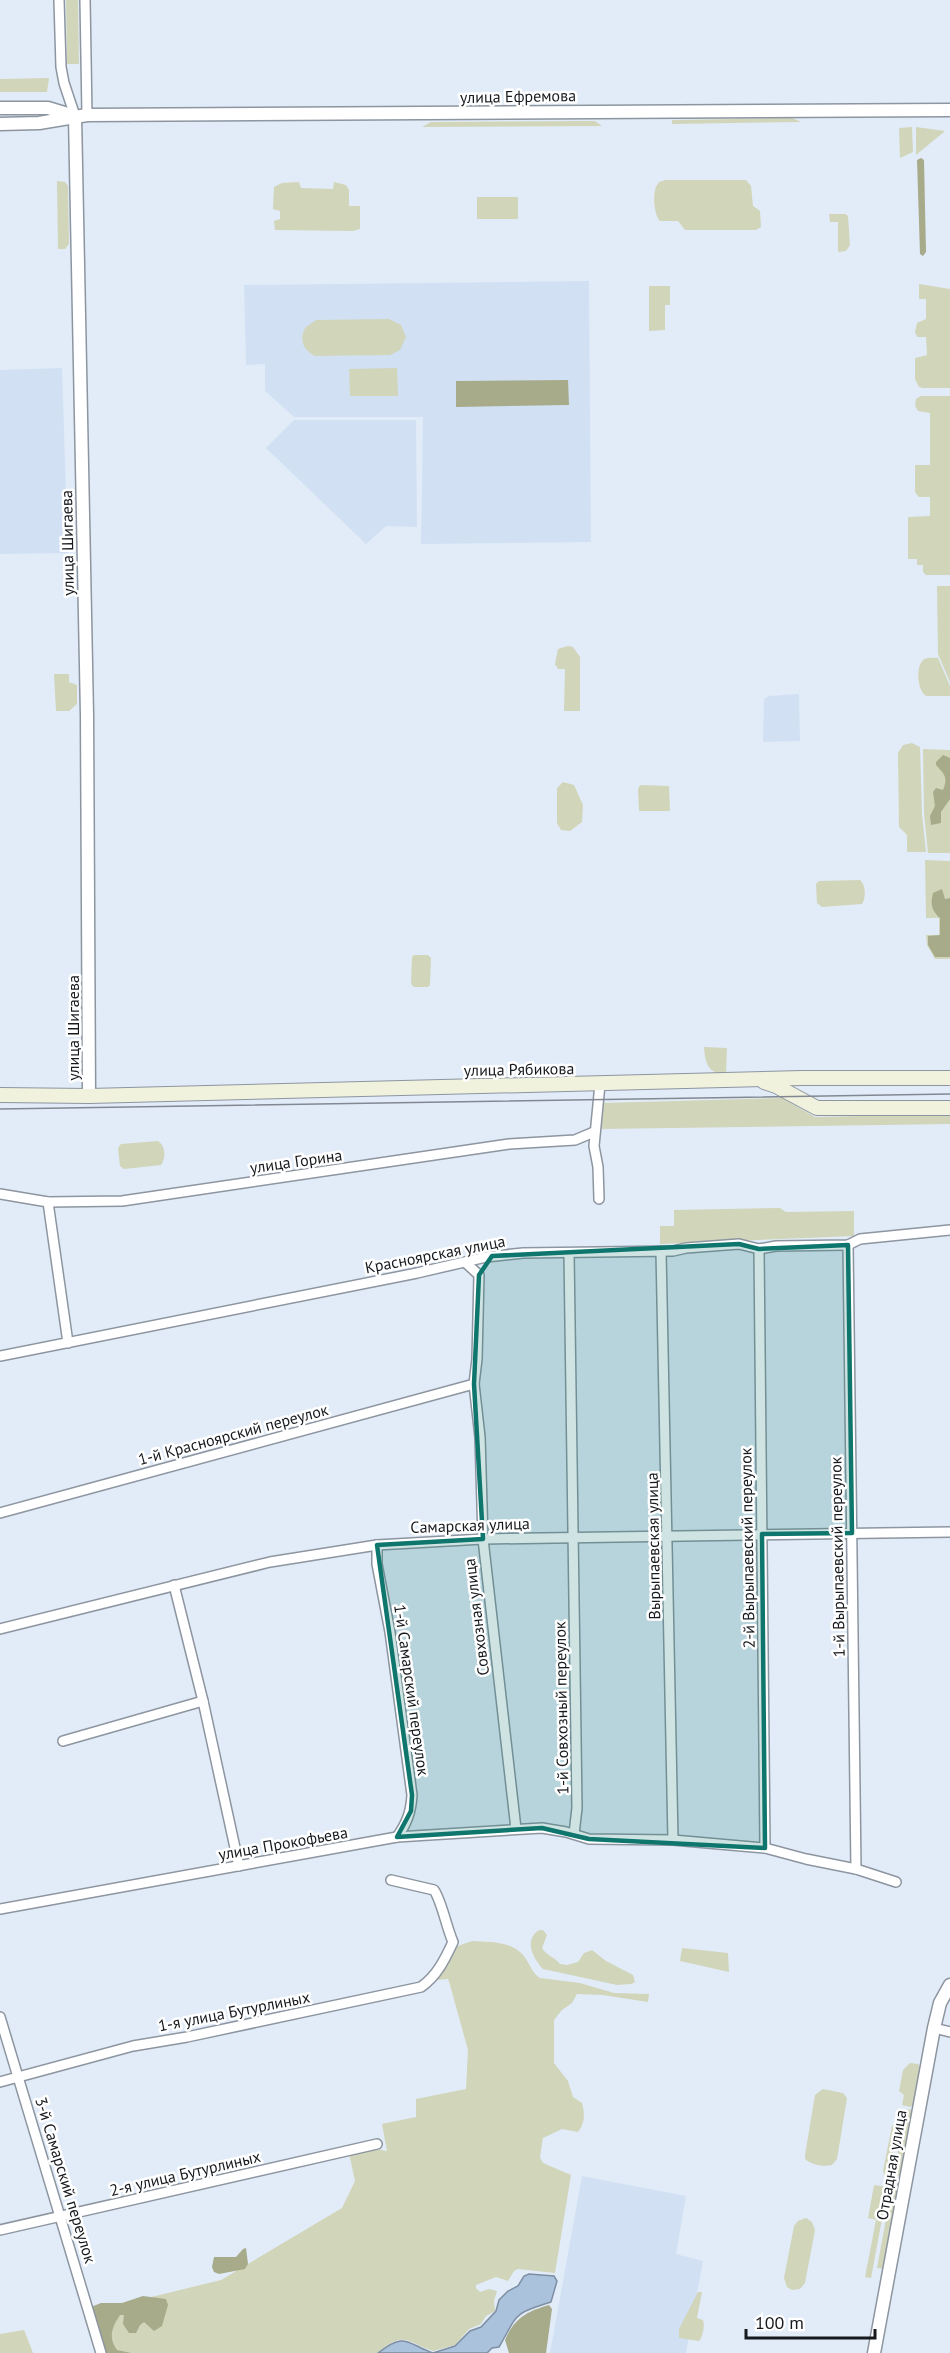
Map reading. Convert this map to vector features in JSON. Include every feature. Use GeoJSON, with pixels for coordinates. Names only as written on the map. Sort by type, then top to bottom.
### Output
{"type":"FeatureCollection","features":[{"type":"Feature","properties":{"kind":"main road","name":"улица Рябикова"},"geometry":{"type":"LineString","coordinates":[[0,1095],[89,1096],[759,1080],[950,1078]]}},
{"type":"Feature","properties":{"kind":"main road"},"geometry":{"type":"LineString","coordinates":[[759,1080],[776,1086],[817,1108],[950,1108]]}},
{"type":"Feature","properties":{"kind":"street"},"geometry":{"type":"LineString","coordinates":[[59,0],[64,82],[81,116]]}},
{"type":"Feature","properties":{"kind":"street","name":"улица Шигаева"},"geometry":{"type":"LineString","coordinates":[[85,0],[81,116],[89,1096]]}},
{"type":"Feature","properties":{"kind":"street"},"geometry":{"type":"LineString","coordinates":[[0,108],[48,108],[81,116]]}},
{"type":"Feature","properties":{"kind":"street","name":"улица Ефремова"},"geometry":{"type":"LineString","coordinates":[[81,116],[950,110]]}},
{"type":"Feature","properties":{"kind":"street"},"geometry":{"type":"LineString","coordinates":[[0,124],[39,123],[81,116]]}},
{"type":"Feature","properties":{"kind":"street"},"geometry":{"type":"LineString","coordinates":[[599,1199],[594,1132],[600,1084]]}},
{"type":"Feature","properties":{"kind":"street","name":"улица Горина"},"geometry":{"type":"LineString","coordinates":[[0,1194],[48,1202],[122,1202],[509,1144],[575,1140],[594,1132]]}},
{"type":"Feature","properties":{"kind":"street"},"geometry":{"type":"LineString","coordinates":[[48,1202],[68,1343]]}},
{"type":"Feature","properties":{"kind":"street","name":"Красноярская улица"},"geometry":{"type":"LineString","coordinates":[[0,1356],[492,1256],[661,1251],[745,1244],[759,1249],[776,1246],[848,1245],[860,1239],[950,1230]]}},
{"type":"Feature","properties":{"kind":"street","name":"1-й Вырыпаевский переулок"},"geometry":{"type":"LineString","coordinates":[[848,1245],[856,1869]]}},
{"type":"Feature","properties":{"kind":"street","name":"2-й Вырыпаевский переулок"},"geometry":{"type":"LineString","coordinates":[[759,1249],[765,1848]]}},
{"type":"Feature","properties":{"kind":"street","name":"Вырыпаевская улица"},"geometry":{"type":"LineString","coordinates":[[661,1251],[673,1840]]}},
{"type":"Feature","properties":{"kind":"street","name":"1-й Совхозный переулок"},"geometry":{"type":"LineString","coordinates":[[569,1254],[577,1808],[574,1834]]}},
{"type":"Feature","properties":{"kind":"street"},"geometry":{"type":"LineString","coordinates":[[466,1263],[479,1275],[492,1256]]}},
{"type":"Feature","properties":{"kind":"street","name":"Совхозная улица"},"geometry":{"type":"LineString","coordinates":[[479,1275],[477,1359],[474,1384],[480,1437],[483,1539],[516,1829]]}},
{"type":"Feature","properties":{"kind":"street","name":"1-й Красноярский переулок"},"geometry":{"type":"LineString","coordinates":[[0,1513],[474,1384]]}},
{"type":"Feature","properties":{"kind":"street","name":"Самарская улица"},"geometry":{"type":"LineString","coordinates":[[0,1629],[294,1557],[377,1545],[483,1539],[950,1532]]}},
{"type":"Feature","properties":{"kind":"street","name":"1-й Самарский переулок"},"geometry":{"type":"LineString","coordinates":[[377,1545],[412,1795],[409,1817],[397,1837]]}},
{"type":"Feature","properties":{"kind":"street"},"geometry":{"type":"LineString","coordinates":[[174,1585],[203,1701],[239,1866]]}},
{"type":"Feature","properties":{"kind":"street"},"geometry":{"type":"LineString","coordinates":[[63,1741],[203,1701]]}},
{"type":"Feature","properties":{"kind":"street","name":"улица Прокофьева"},"geometry":{"type":"LineString","coordinates":[[0,1909],[397,1837],[542,1828],[574,1834]]}},
{"type":"Feature","properties":{"kind":"street"},"geometry":{"type":"LineString","coordinates":[[574,1834],[589,1839],[611,1841],[673,1840],[765,1848],[856,1869],[896,1882]]}},
{"type":"Feature","properties":{"kind":"street","name":"1-я улица Бутурлиных"},"geometry":{"type":"LineString","coordinates":[[0,2082],[133,2046],[187,2037],[421,1987],[430,1981],[445,1960],[453,1941],[434,1890],[391,1880]]}},
{"type":"Feature","properties":{"kind":"street","name":"Отрадная улица"},"geometry":{"type":"LineString","coordinates":[[874,2353],[934,2028],[940,2003],[950,1985]]}},
{"type":"Feature","properties":{"kind":"street","name":"3-й Самарский переулок"},"geometry":{"type":"LineString","coordinates":[[0,2017],[62,2217],[101,2353]]}},
{"type":"Feature","properties":{"kind":"street"},"geometry":{"type":"LineString","coordinates":[[934,2028],[950,2032]]}},
{"type":"Feature","properties":{"kind":"street","name":"2-я улица Бутурлиных"},"geometry":{"type":"LineString","coordinates":[[0,2230],[377,2144]]}},
{"type":"Feature","properties":{"kind":"highlighted area"},"geometry":{"type":"Polygon","coordinates":[[[739,1244],[759,1249],[848,1245],[852,1533],[762,1534],[765,1848],[589,1839],[542,1828],[397,1837],[411,1811],[412,1795],[377,1545],[483,1539],[474,1384],[479,1275],[492,1256],[739,1244]]]}},
{"type":"Feature","properties":{"kind":"shaded area"},"geometry":{"type":"Polygon","coordinates":[[[589,281],[591,542],[421,544],[423,417],[294,417],[265,391],[265,364],[246,365],[244,285],[589,281]]]}},
{"type":"Feature","properties":{"kind":"shaded area"},"geometry":{"type":"Polygon","coordinates":[[[62,368],[68,553],[0,554],[0,370],[62,368]]]}},
{"type":"Feature","properties":{"kind":"shaded area"},"geometry":{"type":"Polygon","coordinates":[[[294,420],[416,420],[417,527],[386,526],[366,544],[266,448],[294,420]]]}},
{"type":"Feature","properties":{"kind":"shaded area"},"geometry":{"type":"Polygon","coordinates":[[[799,694],[800,741],[763,742],[764,699],[769,696],[799,694]]]}},
{"type":"Feature","properties":{"kind":"shaded area"},"geometry":{"type":"Polygon","coordinates":[[[582,2176],[686,2196],[676,2254],[703,2261],[686,2353],[550,2353],[582,2176]]]}},
{"type":"Feature","properties":{"kind":"shaded area"},"geometry":{"type":"Polygon","coordinates":[[[529,2274],[554,2276],[557,2281],[551,2302],[517,2317],[499,2347],[492,2348],[487,2353],[433,2353],[455,2346],[470,2331],[481,2327],[496,2311],[499,2300],[508,2291],[518,2286],[524,2276],[529,2274]]]}},
{"type":"Feature","properties":{"kind":"shaded area"},"geometry":{"type":"Polygon","coordinates":[[[406,2341],[433,2353],[378,2353],[395,2342],[406,2341]]]}},
{"type":"Feature","properties":{"kind":"green space"},"geometry":{"type":"Polygon","coordinates":[[[66,0],[78,0],[79,64],[67,64],[66,0]]]}},
{"type":"Feature","properties":{"kind":"green space"},"geometry":{"type":"Polygon","coordinates":[[[49,78],[47,92],[0,92],[0,79],[49,78]]]}},
{"type":"Feature","properties":{"kind":"green space"},"geometry":{"type":"Polygon","coordinates":[[[792,118],[801,122],[672,124],[672,120],[792,118]]]}},
{"type":"Feature","properties":{"kind":"green space"},"geometry":{"type":"Polygon","coordinates":[[[595,121],[602,126],[422,127],[431,122],[595,121]]]}},
{"type":"Feature","properties":{"kind":"green space"},"geometry":{"type":"Polygon","coordinates":[[[912,127],[913,152],[900,158],[899,128],[912,127]]]}},
{"type":"Feature","properties":{"kind":"green space"},"geometry":{"type":"Polygon","coordinates":[[[916,127],[945,131],[916,155],[916,127]]]}},
{"type":"Feature","properties":{"kind":"green space"},"geometry":{"type":"Polygon","coordinates":[[[921,158],[924,160],[926,252],[923,256],[920,254],[917,160],[921,158]]]}},
{"type":"Feature","properties":{"kind":"green space"},"geometry":{"type":"Polygon","coordinates":[[[746,180],[751,186],[753,206],[760,211],[761,227],[756,230],[685,230],[678,221],[660,221],[655,209],[655,189],[661,181],[746,180]]]}},
{"type":"Feature","properties":{"kind":"green space"},"geometry":{"type":"Polygon","coordinates":[[[57,181],[65,182],[68,186],[69,244],[65,249],[58,249],[57,181]]]}},
{"type":"Feature","properties":{"kind":"green space"},"geometry":{"type":"Polygon","coordinates":[[[299,182],[301,188],[333,189],[334,182],[346,185],[349,190],[349,206],[360,206],[360,229],[353,231],[275,230],[274,221],[280,219],[280,211],[273,209],[274,187],[282,183],[299,182]]]}},
{"type":"Feature","properties":{"kind":"green space"},"geometry":{"type":"Polygon","coordinates":[[[477,197],[518,197],[518,219],[477,219],[477,197]]]}},
{"type":"Feature","properties":{"kind":"green space"},"geometry":{"type":"Polygon","coordinates":[[[829,214],[848,216],[850,245],[846,251],[838,252],[838,222],[830,222],[829,214]]]}},
{"type":"Feature","properties":{"kind":"green space"},"geometry":{"type":"Polygon","coordinates":[[[919,284],[950,289],[950,388],[919,387],[915,379],[915,358],[927,355],[926,337],[917,337],[915,332],[917,323],[926,319],[926,299],[919,299],[919,284]]]}},
{"type":"Feature","properties":{"kind":"green space"},"geometry":{"type":"Polygon","coordinates":[[[649,286],[670,286],[670,305],[665,305],[665,330],[649,331],[649,286]]]}},
{"type":"Feature","properties":{"kind":"green space"},"geometry":{"type":"Polygon","coordinates":[[[389,319],[401,325],[406,337],[400,350],[390,355],[315,356],[303,344],[302,337],[305,328],[316,320],[389,319]]]}},
{"type":"Feature","properties":{"kind":"green space"},"geometry":{"type":"Polygon","coordinates":[[[397,368],[398,396],[350,396],[349,369],[397,368]]]}},
{"type":"Feature","properties":{"kind":"green space"},"geometry":{"type":"Polygon","coordinates":[[[568,380],[569,405],[456,407],[456,381],[568,380]]]}},
{"type":"Feature","properties":{"kind":"green space"},"geometry":{"type":"Polygon","coordinates":[[[921,396],[950,396],[950,575],[926,575],[923,572],[923,565],[917,565],[917,559],[908,559],[908,517],[930,516],[930,497],[919,497],[915,492],[915,465],[930,465],[930,413],[918,411],[915,406],[916,399],[921,396]]]}},
{"type":"Feature","properties":{"kind":"green space"},"geometry":{"type":"Polygon","coordinates":[[[937,586],[950,586],[950,682],[938,654],[937,586]]]}},
{"type":"Feature","properties":{"kind":"green space"},"geometry":{"type":"Polygon","coordinates":[[[573,647],[580,657],[580,711],[564,711],[565,669],[558,669],[555,664],[558,649],[573,647]]]}},
{"type":"Feature","properties":{"kind":"green space"},"geometry":{"type":"Polygon","coordinates":[[[938,658],[950,686],[950,696],[926,696],[919,685],[919,668],[923,660],[938,658]]]}},
{"type":"Feature","properties":{"kind":"green space"},"geometry":{"type":"Polygon","coordinates":[[[54,674],[69,674],[69,682],[77,685],[77,704],[69,711],[56,711],[54,674]]]}},
{"type":"Feature","properties":{"kind":"green space"},"geometry":{"type":"Polygon","coordinates":[[[912,743],[920,747],[922,814],[926,852],[907,852],[907,835],[899,827],[898,753],[903,745],[912,743]]]}},
{"type":"Feature","properties":{"kind":"green space"},"geometry":{"type":"Polygon","coordinates":[[[923,749],[950,750],[950,853],[928,853],[924,813],[923,749]]]}},
{"type":"Feature","properties":{"kind":"green space"},"geometry":{"type":"Polygon","coordinates":[[[943,755],[950,758],[950,799],[941,812],[941,823],[931,825],[930,816],[935,806],[933,792],[936,788],[943,790],[945,782],[943,774],[936,765],[943,755]]]}},
{"type":"Feature","properties":{"kind":"green space"},"geometry":{"type":"Polygon","coordinates":[[[563,782],[574,785],[583,805],[582,822],[570,831],[561,830],[557,823],[557,788],[563,782]]]}},
{"type":"Feature","properties":{"kind":"green space"},"geometry":{"type":"Polygon","coordinates":[[[640,785],[669,786],[670,811],[639,811],[638,789],[640,785]]]}},
{"type":"Feature","properties":{"kind":"green space"},"geometry":{"type":"Polygon","coordinates":[[[925,860],[950,861],[950,959],[935,959],[927,945],[926,935],[939,935],[939,918],[926,918],[925,860]]]}},
{"type":"Feature","properties":{"kind":"green space"},"geometry":{"type":"Polygon","coordinates":[[[860,880],[865,892],[862,904],[822,907],[817,903],[816,884],[819,881],[860,880]]]}},
{"type":"Feature","properties":{"kind":"green space"},"geometry":{"type":"Polygon","coordinates":[[[942,889],[945,899],[950,898],[950,957],[935,957],[928,945],[928,936],[940,935],[940,918],[933,910],[932,901],[933,893],[942,889]]]}},
{"type":"Feature","properties":{"kind":"green space"},"geometry":{"type":"Polygon","coordinates":[[[414,955],[428,955],[431,958],[428,987],[414,987],[411,984],[414,955]]]}},
{"type":"Feature","properties":{"kind":"green space"},"geometry":{"type":"Polygon","coordinates":[[[704,1047],[727,1048],[726,1074],[711,1070],[705,1058],[704,1047]]]}},
{"type":"Feature","properties":{"kind":"green space"},"geometry":{"type":"Polygon","coordinates":[[[782,1098],[815,1117],[950,1114],[950,1124],[598,1129],[602,1103],[782,1098]]]}},
{"type":"Feature","properties":{"kind":"green space"},"geometry":{"type":"Polygon","coordinates":[[[158,1141],[163,1146],[164,1152],[161,1165],[124,1169],[120,1166],[118,1148],[121,1144],[158,1141]]]}},
{"type":"Feature","properties":{"kind":"green space"},"geometry":{"type":"Polygon","coordinates":[[[780,1208],[786,1212],[854,1211],[854,1236],[660,1244],[660,1226],[674,1226],[674,1210],[780,1208]]]}},
{"type":"Feature","properties":{"kind":"green space"},"geometry":{"type":"Polygon","coordinates":[[[543,1930],[547,1935],[542,1948],[560,1964],[578,1962],[584,1953],[592,1950],[606,1961],[633,1975],[635,1982],[617,1985],[543,1969],[531,1949],[534,1934],[543,1930]]]}},
{"type":"Feature","properties":{"kind":"green space"},"geometry":{"type":"Polygon","coordinates":[[[472,1941],[502,1944],[516,1949],[540,1978],[580,1983],[614,1993],[649,1994],[648,2002],[603,1995],[577,1994],[572,2003],[554,2020],[554,2063],[568,2081],[573,2097],[582,2103],[584,2115],[578,2132],[562,2129],[543,2138],[540,2157],[543,2163],[571,2175],[555,2273],[518,2269],[508,2281],[496,2277],[476,2285],[480,2292],[489,2289],[497,2291],[494,2301],[495,2311],[486,2316],[481,2324],[469,2329],[455,2345],[433,2351],[400,2340],[377,2353],[106,2353],[98,2310],[221,2280],[342,2208],[355,2181],[349,2153],[368,2148],[387,2151],[382,2124],[416,2117],[416,2099],[466,2089],[468,2050],[450,1985],[448,1979],[435,1980],[455,1947],[472,1941]]]}},
{"type":"Feature","properties":{"kind":"green space"},"geometry":{"type":"Polygon","coordinates":[[[682,1948],[728,1953],[729,1972],[680,1961],[682,1948]]]}},
{"type":"Feature","properties":{"kind":"green space"},"geometry":{"type":"Polygon","coordinates":[[[910,2063],[918,2064],[921,2069],[913,2105],[910,2107],[902,2105],[904,2095],[899,2091],[903,2070],[910,2063]]]}},
{"type":"Feature","properties":{"kind":"green space"},"geometry":{"type":"Polygon","coordinates":[[[823,2089],[843,2093],[847,2098],[837,2159],[832,2165],[825,2166],[805,2159],[815,2095],[823,2089]]]}},
{"type":"Feature","properties":{"kind":"green space"},"geometry":{"type":"Polygon","coordinates":[[[906,2109],[913,2110],[901,2173],[893,2178],[906,2109]]]}},
{"type":"Feature","properties":{"kind":"green space"},"geometry":{"type":"Polygon","coordinates":[[[899,2121],[889,2177],[885,2176],[883,2171],[892,2126],[899,2121]]]}},
{"type":"Feature","properties":{"kind":"green space"},"geometry":{"type":"Polygon","coordinates":[[[874,2185],[888,2187],[871,2278],[865,2277],[876,2220],[868,2218],[874,2185]]]}},
{"type":"Feature","properties":{"kind":"green space"},"geometry":{"type":"Polygon","coordinates":[[[892,2186],[898,2192],[884,2269],[877,2268],[892,2186]]]}},
{"type":"Feature","properties":{"kind":"green space"},"geometry":{"type":"Polygon","coordinates":[[[806,2218],[812,2222],[815,2230],[805,2283],[800,2289],[792,2290],[787,2287],[784,2278],[794,2226],[798,2221],[806,2218]]]}},
{"type":"Feature","properties":{"kind":"green space"},"geometry":{"type":"Polygon","coordinates":[[[246,2248],[248,2264],[245,2269],[219,2274],[214,2272],[212,2267],[214,2257],[236,2257],[246,2248]]]}},
{"type":"Feature","properties":{"kind":"green space"},"geometry":{"type":"Polygon","coordinates":[[[698,2292],[702,2292],[697,2318],[703,2320],[702,2336],[699,2341],[679,2338],[679,2329],[698,2292]]]}},
{"type":"Feature","properties":{"kind":"green space"},"geometry":{"type":"Polygon","coordinates":[[[143,2296],[166,2299],[168,2305],[162,2326],[154,2331],[144,2322],[136,2333],[129,2333],[123,2324],[124,2315],[120,2315],[113,2328],[114,2345],[117,2350],[131,2353],[103,2353],[91,2307],[101,2303],[122,2303],[143,2296]]]}},
{"type":"Feature","properties":{"kind":"green space"},"geometry":{"type":"Polygon","coordinates":[[[549,2305],[552,2309],[546,2353],[509,2353],[505,2340],[517,2321],[528,2313],[549,2305]]]}},
{"type":"Feature","properties":{"kind":"green space"},"geometry":{"type":"Polygon","coordinates":[[[24,2330],[33,2353],[0,2353],[0,2334],[24,2330]]]}},
{"type":"Feature","properties":{"kind":"tram line"},"geometry":{"type":"LineString","coordinates":[[0,1109],[950,1094]]}}]}
